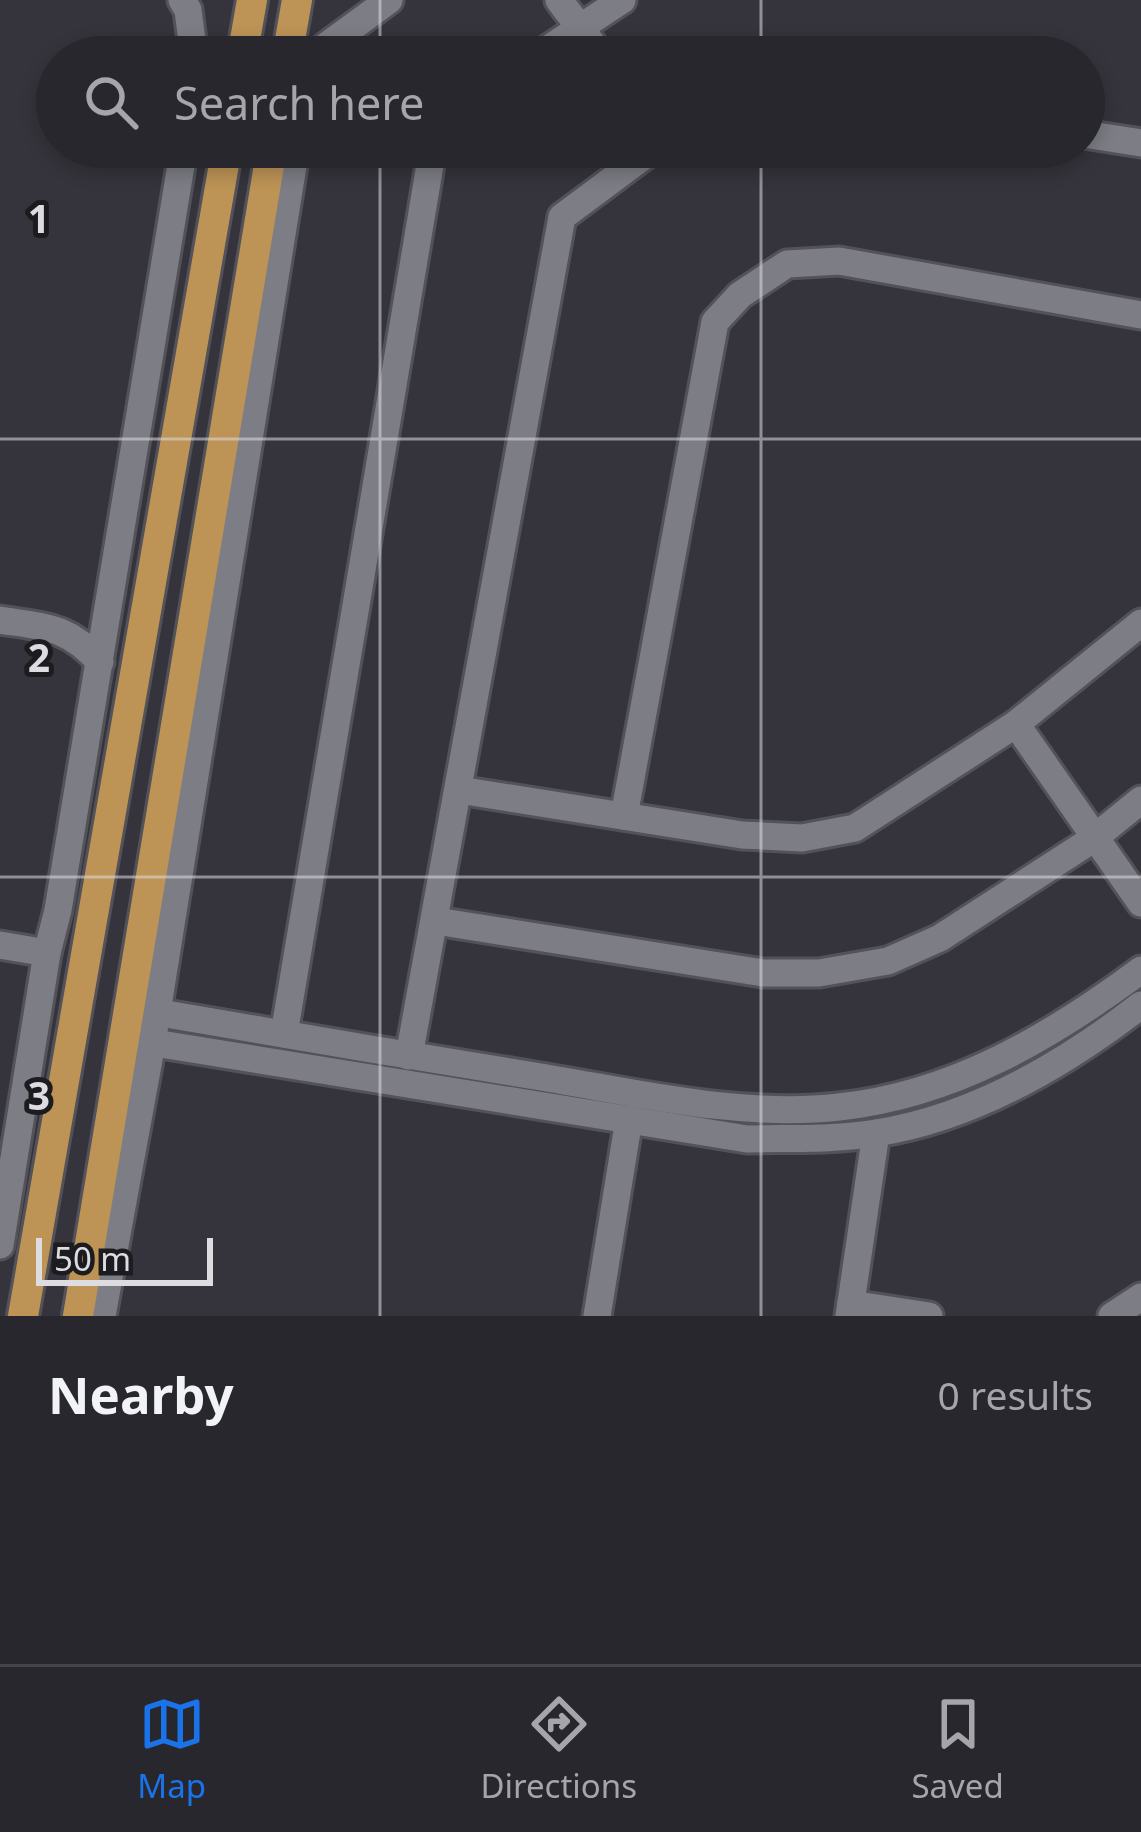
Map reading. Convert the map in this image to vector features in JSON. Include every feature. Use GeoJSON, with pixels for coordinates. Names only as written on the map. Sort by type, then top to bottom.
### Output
{"type":"FeatureCollection","features":[{"type":"Feature","properties":{"kind":"main road"},"geometry":{"type":"LineString","coordinates":[[246,36],[252,0]]}},
{"type":"Feature","properties":{"kind":"main road"},"geometry":{"type":"LineString","coordinates":[[291,36],[297,1]]}},
{"type":"Feature","properties":{"kind":"main road"},"geometry":{"type":"LineString","coordinates":[[23,1316],[223,168]]}},
{"type":"Feature","properties":{"kind":"main road"},"geometry":{"type":"LineString","coordinates":[[78,1316],[139,1025],[269,168]]}},
{"type":"Feature","properties":{"kind":"street"},"geometry":{"type":"LineString","coordinates":[[182,0],[191,36]]}},
{"type":"Feature","properties":{"kind":"street"},"geometry":{"type":"LineString","coordinates":[[340,36],[389,0]]}},
{"type":"Feature","properties":{"kind":"street"},"geometry":{"type":"LineString","coordinates":[[560,0],[587,36]]}},
{"type":"Feature","properties":{"kind":"street"},"geometry":{"type":"LineString","coordinates":[[567,36],[622,0]]}},
{"type":"Feature","properties":{"kind":"street"},"geometry":{"type":"LineString","coordinates":[[1105,137],[1141,143]]}},
{"type":"Feature","properties":{"kind":"street"},"geometry":{"type":"LineString","coordinates":[[0,1245],[181,168]]}},
{"type":"Feature","properties":{"kind":"street"},"geometry":{"type":"LineString","coordinates":[[102,1316],[139,1025],[292,168]]}},
{"type":"Feature","properties":{"kind":"street"},"geometry":{"type":"LineString","coordinates":[[284,1034],[430,168]]}},
{"type":"Feature","properties":{"kind":"street"},"geometry":{"type":"LineString","coordinates":[[409,1056],[562,217],[628,168]]}},
{"type":"Feature","properties":{"kind":"street"},"geometry":{"type":"LineString","coordinates":[[624,816],[715,322],[740,295],[787,264],[839,261],[1141,315]]}},
{"type":"Feature","properties":{"kind":"street"},"geometry":{"type":"LineString","coordinates":[[0,620],[59,629],[81,641],[100,662]]}},
{"type":"Feature","properties":{"kind":"street"},"geometry":{"type":"LineString","coordinates":[[459,790],[742,836],[802,838],[855,828],[1016,724],[1141,623]]}},
{"type":"Feature","properties":{"kind":"street"},"geometry":{"type":"LineString","coordinates":[[1016,724],[1141,903]]}},
{"type":"Feature","properties":{"kind":"street"},"geometry":{"type":"LineString","coordinates":[[436,921],[763,973],[819,973],[888,961],[940,938],[1093,839],[1141,800]]}},
{"type":"Feature","properties":{"kind":"street"},"geometry":{"type":"LineString","coordinates":[[0,945],[47,953]]}},
{"type":"Feature","properties":{"kind":"street"},"geometry":{"type":"LineString","coordinates":[[139,1025],[284,1034],[700,1102],[838,1107],[898,1096],[995,1064],[1076,1018],[1141,970]]}},
{"type":"Feature","properties":{"kind":"street"},"geometry":{"type":"LineString","coordinates":[[139,1025],[747,1139],[876,1133],[964,1108],[1014,1085],[1141,1005]]}},
{"type":"Feature","properties":{"kind":"street"},"geometry":{"type":"LineString","coordinates":[[597,1316],[629,1119]]}},
{"type":"Feature","properties":{"kind":"street"},"geometry":{"type":"LineString","coordinates":[[876,1133],[850,1310],[929,1316]]}},
{"type":"Feature","properties":{"kind":"street"},"geometry":{"type":"LineString","coordinates":[[8,1191],[44,1197]]}},
{"type":"Feature","properties":{"kind":"street"},"geometry":{"type":"LineString","coordinates":[[1112,1316],[1141,1297]]}}]}
